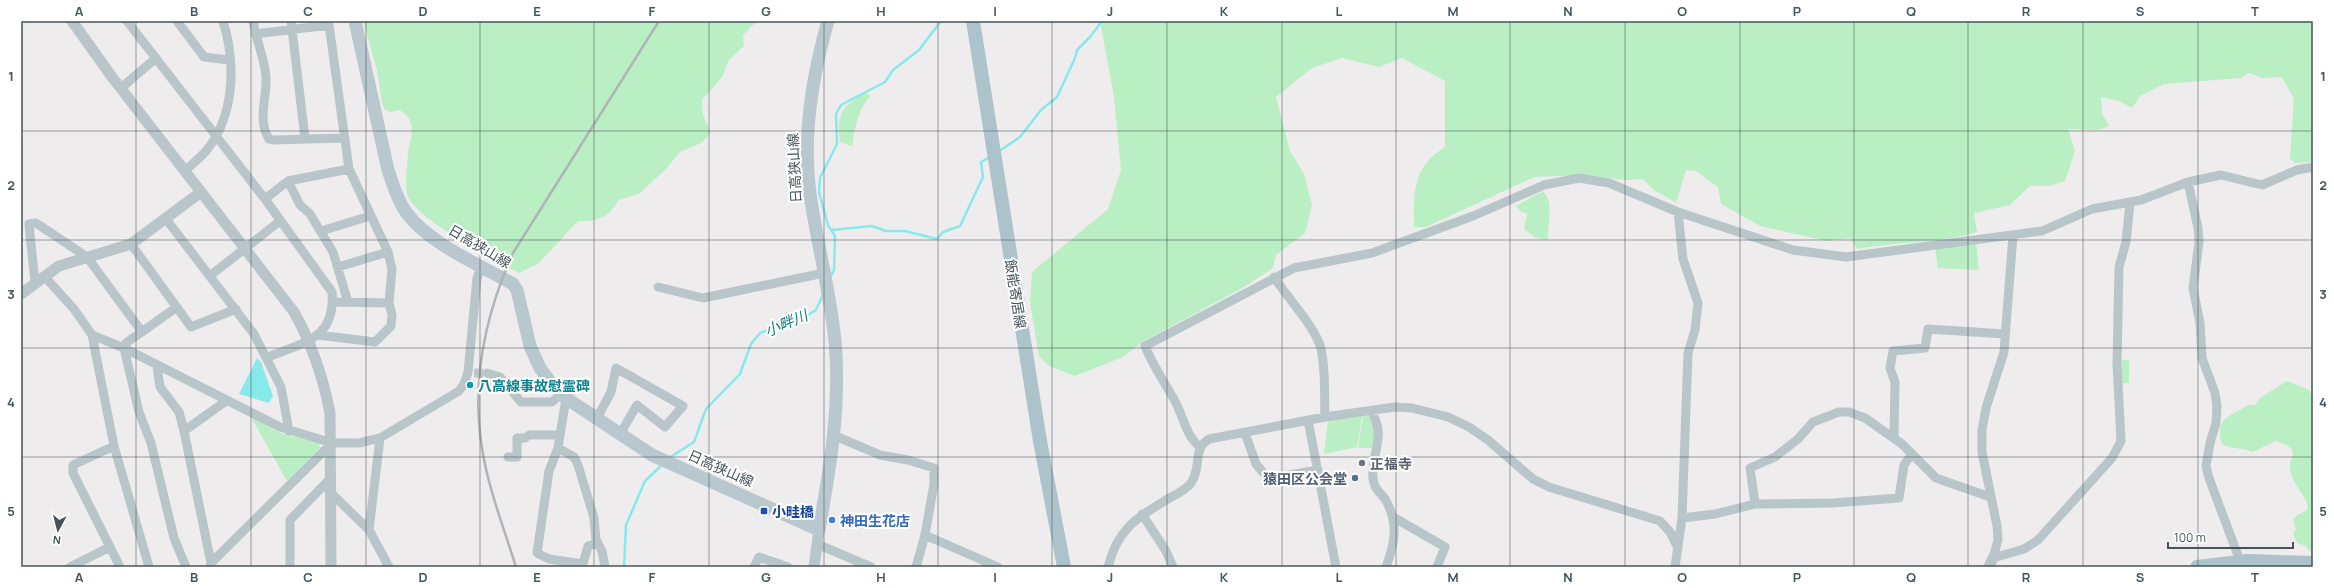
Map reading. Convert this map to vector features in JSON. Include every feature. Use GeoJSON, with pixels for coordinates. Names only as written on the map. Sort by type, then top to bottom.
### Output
{"type":"FeatureCollection","features":[{"type":"Feature","properties":{"kind":"main road","name":"日高狭山線"},"geometry":{"type":"LineString","coordinates":[[355,21],[388,170],[396,192],[406,212],[422,228],[442,243],[513,284],[517,290],[530,346],[540,368],[564,396],[620,434],[666,461],[818,530],[834,435],[836,365],[835,340],[810,193],[807,156],[809,110],[818,57],[828,21]]}},
{"type":"Feature","properties":{"kind":"main road","name":"飯能寄居線"},"geometry":{"type":"LineString","coordinates":[[973,21],[1040,441],[1064,567]]}},
{"type":"Feature","properties":{"kind":"main road"},"geometry":{"type":"LineString","coordinates":[[2197,567],[2240,562],[2305,564]]}},
{"type":"Feature","properties":{"kind":"street"},"geometry":{"type":"LineString","coordinates":[[72,21],[121,88],[314,337],[326,394],[332,443],[331,567]]}},
{"type":"Feature","properties":{"kind":"street"},"geometry":{"type":"LineString","coordinates":[[127,21],[265,200],[328,284],[332,292],[333,302],[330,319],[314,337],[268,357]]}},
{"type":"Feature","properties":{"kind":"street"},"geometry":{"type":"LineString","coordinates":[[178,21],[204,56],[229,60]]}},
{"type":"Feature","properties":{"kind":"street"},"geometry":{"type":"LineString","coordinates":[[186,170],[206,151],[216,136],[229,103],[229,60],[223,21]]}},
{"type":"Feature","properties":{"kind":"street"},"geometry":{"type":"LineString","coordinates":[[253,21],[255,34],[264,57],[266,79],[263,117],[267,136],[273,140],[345,138]]}},
{"type":"Feature","properties":{"kind":"street"},"geometry":{"type":"LineString","coordinates":[[255,34],[292,25],[329,25],[349,169],[388,252],[392,269],[389,303],[392,315],[391,326],[375,342],[314,337]]}},
{"type":"Feature","properties":{"kind":"street"},"geometry":{"type":"LineString","coordinates":[[292,25],[305,138]]}},
{"type":"Feature","properties":{"kind":"street"},"geometry":{"type":"LineString","coordinates":[[121,88],[156,58]]}},
{"type":"Feature","properties":{"kind":"street"},"geometry":{"type":"LineString","coordinates":[[1200,446],[1194,442],[1189,434],[1175,401],[1145,346],[1274,277],[1294,268],[1372,253],[1473,216],[1544,185],[1579,178],[1609,182],[1678,212],[1793,250],[1846,257],[2046,230],[2092,209],[2130,203],[2188,182],[2221,175],[2262,185],[2297,170],[2313,167]]}},
{"type":"Feature","properties":{"kind":"street"},"geometry":{"type":"LineString","coordinates":[[265,200],[288,181],[349,169]]}},
{"type":"Feature","properties":{"kind":"street"},"geometry":{"type":"LineString","coordinates":[[288,181],[300,205],[310,214],[333,252],[348,302]]}},
{"type":"Feature","properties":{"kind":"street"},"geometry":{"type":"LineString","coordinates":[[2188,182],[2198,228],[2199,242],[2193,288],[2200,323],[2202,358],[2215,393],[2217,406],[2216,423],[2210,442],[2206,466],[2240,562]]}},
{"type":"Feature","properties":{"kind":"street"},"geometry":{"type":"LineString","coordinates":[[21,294],[59,266],[132,244],[201,192]]}},
{"type":"Feature","properties":{"kind":"street"},"geometry":{"type":"LineString","coordinates":[[1991,562],[2024,549],[2038,540],[2112,458],[2119,448],[2121,431],[2117,364],[2119,267],[2126,242],[2130,203]]}},
{"type":"Feature","properties":{"kind":"street"},"geometry":{"type":"LineString","coordinates":[[1675,567],[1682,518],[1688,353],[1695,330],[1698,303],[1683,259],[1678,212]]}},
{"type":"Feature","properties":{"kind":"street"},"geometry":{"type":"LineString","coordinates":[[320,231],[370,216]]}},
{"type":"Feature","properties":{"kind":"street"},"geometry":{"type":"LineString","coordinates":[[166,219],[211,275],[268,357],[281,387],[290,430]]}},
{"type":"Feature","properties":{"kind":"street"},"geometry":{"type":"LineString","coordinates":[[211,275],[280,221]]}},
{"type":"Feature","properties":{"kind":"street"},"geometry":{"type":"LineString","coordinates":[[35,283],[29,224],[36,223],[87,257],[142,332]]}},
{"type":"Feature","properties":{"kind":"street"},"geometry":{"type":"LineString","coordinates":[[1991,562],[1998,540],[1982,452],[1982,430],[1986,408],[2004,352],[2008,317],[2013,235]]}},
{"type":"Feature","properties":{"kind":"street"},"geometry":{"type":"LineString","coordinates":[[132,244],[191,327],[236,309]]}},
{"type":"Feature","properties":{"kind":"street"},"geometry":{"type":"LineString","coordinates":[[338,267],[388,252]]}},
{"type":"Feature","properties":{"kind":"street"},"geometry":{"type":"LineString","coordinates":[[92,335],[124,348],[226,401],[255,412],[290,430],[332,443],[359,444],[380,438],[459,391],[464,384],[471,373],[473,301],[477,278],[482,266]]}},
{"type":"Feature","properties":{"kind":"street"},"geometry":{"type":"LineString","coordinates":[[44,276],[74,310],[92,335],[114,446],[149,567]]}},
{"type":"Feature","properties":{"kind":"street"},"geometry":{"type":"LineString","coordinates":[[658,287],[703,298],[825,276]]}},
{"type":"Feature","properties":{"kind":"street"},"geometry":{"type":"LineString","coordinates":[[1274,277],[1281,288],[1289,295],[1321,348],[1325,417]]}},
{"type":"Feature","properties":{"kind":"street"},"geometry":{"type":"LineString","coordinates":[[333,302],[389,303]]}},
{"type":"Feature","properties":{"kind":"street"},"geometry":{"type":"LineString","coordinates":[[177,307],[126,343],[124,348],[139,412],[151,443],[174,538],[186,567]]}},
{"type":"Feature","properties":{"kind":"street"},"geometry":{"type":"LineString","coordinates":[[1894,438],[1895,382],[1890,368],[1893,351],[1925,348],[1928,329],[2005,334]]}},
{"type":"Feature","properties":{"kind":"street"},"geometry":{"type":"LineString","coordinates":[[157,366],[160,387],[179,412],[211,565]]}},
{"type":"Feature","properties":{"kind":"street"},"geometry":{"type":"LineString","coordinates":[[597,418],[611,392],[616,368],[683,406],[665,427],[638,405],[620,434]]}},
{"type":"Feature","properties":{"kind":"street"},"geometry":{"type":"LineString","coordinates":[[487,374],[500,377],[521,402],[552,402],[564,396]]}},
{"type":"Feature","properties":{"kind":"street"},"geometry":{"type":"LineString","coordinates":[[564,396],[558,448],[549,471],[537,553],[550,559],[583,564],[588,546],[598,543]]}},
{"type":"Feature","properties":{"kind":"street"},"geometry":{"type":"LineString","coordinates":[[184,431],[226,401]]}},
{"type":"Feature","properties":{"kind":"street"},"geometry":{"type":"LineString","coordinates":[[1108,567],[1113,548],[1125,529],[1142,514],[1182,492],[1191,483],[1200,446],[1210,439],[1325,417],[1395,407],[1412,408],[1448,418],[1469,427],[1488,440],[1533,479],[1568,493],[1615,506],[1660,521],[1670,532],[1678,548]]}},
{"type":"Feature","properties":{"kind":"street"},"geometry":{"type":"LineString","coordinates":[[1372,411],[1378,430],[1372,477],[1375,490],[1384,498],[1393,517],[1395,545],[1386,567]]}},
{"type":"Feature","properties":{"kind":"street"},"geometry":{"type":"LineString","coordinates":[[1754,504],[1750,468],[1775,457],[1798,439],[1813,422],[1839,412],[1854,413],[1894,438],[1936,478],[1990,497]]}},
{"type":"Feature","properties":{"kind":"street"},"geometry":{"type":"LineString","coordinates":[[1308,420],[1336,567]]}},
{"type":"Feature","properties":{"kind":"street"},"geometry":{"type":"LineString","coordinates":[[1245,433],[1256,464],[1271,482],[1284,476],[1318,470]]}},
{"type":"Feature","properties":{"kind":"street"},"geometry":{"type":"LineString","coordinates":[[508,457],[517,457],[517,438],[525,438],[529,435],[560,435]]}},
{"type":"Feature","properties":{"kind":"street"},"geometry":{"type":"LineString","coordinates":[[834,435],[880,455],[908,460],[934,468],[934,484],[925,535],[916,567]]}},
{"type":"Feature","properties":{"kind":"street"},"geometry":{"type":"LineString","coordinates":[[369,530],[380,438]]}},
{"type":"Feature","properties":{"kind":"street"},"geometry":{"type":"LineString","coordinates":[[211,565],[332,443]]}},
{"type":"Feature","properties":{"kind":"street"},"geometry":{"type":"LineString","coordinates":[[114,446],[73,465],[73,473],[120,567]]}},
{"type":"Feature","properties":{"kind":"street"},"geometry":{"type":"LineString","coordinates":[[558,448],[574,458],[578,465],[594,518],[598,543],[602,551],[604,567]]}},
{"type":"Feature","properties":{"kind":"street"},"geometry":{"type":"LineString","coordinates":[[1682,518],[1715,514],[1754,504],[1833,503],[1899,498],[1904,465],[1911,455]]}},
{"type":"Feature","properties":{"kind":"street"},"geometry":{"type":"LineString","coordinates":[[290,567],[290,520],[331,478]]}},
{"type":"Feature","properties":{"kind":"street"},"geometry":{"type":"LineString","coordinates":[[331,492],[369,530],[389,567]]}},
{"type":"Feature","properties":{"kind":"street"},"geometry":{"type":"LineString","coordinates":[[1142,514],[1166,551],[1173,567]]}},
{"type":"Feature","properties":{"kind":"street"},"geometry":{"type":"LineString","coordinates":[[1393,517],[1445,547],[1437,567]]}},
{"type":"Feature","properties":{"kind":"street"},"geometry":{"type":"LineString","coordinates":[[814,567],[818,530]]}},
{"type":"Feature","properties":{"kind":"street"},"geometry":{"type":"LineString","coordinates":[[925,535],[998,567]]}},
{"type":"Feature","properties":{"kind":"street"},"geometry":{"type":"LineString","coordinates":[[817,544],[872,567]]}},
{"type":"Feature","properties":{"kind":"street"},"geometry":{"type":"LineString","coordinates":[[70,567],[110,547]]}},
{"type":"Feature","properties":{"kind":"street"},"geometry":{"type":"LineString","coordinates":[[754,567],[759,557],[788,567]]}},
{"type":"Feature","properties":{"kind":"green space"},"geometry":{"type":"Polygon","coordinates":[[[363,21],[757,21],[743,35],[744,46],[729,60],[722,77],[702,100],[703,115],[711,133],[701,143],[680,152],[666,169],[639,194],[618,200],[611,211],[602,217],[591,221],[578,221],[539,263],[519,273],[457,238],[439,226],[412,204],[407,194],[406,184],[408,154],[412,134],[411,125],[408,118],[400,110],[391,112],[385,110],[382,103],[377,70],[363,21]]]}},
{"type":"Feature","properties":{"kind":"green space"},"geometry":{"type":"Polygon","coordinates":[[[1100,21],[2313,21],[2313,162],[2295,163],[2290,158],[2294,99],[2282,77],[2263,78],[2249,73],[2241,78],[2164,84],[2140,96],[2132,108],[2119,101],[2101,97],[2102,113],[2109,126],[2098,130],[2068,129],[2075,151],[2065,181],[2049,186],[2030,186],[2010,205],[1974,213],[1977,232],[1947,239],[1873,246],[1858,249],[1850,238],[1827,241],[1760,226],[1721,204],[1718,187],[1696,171],[1686,170],[1676,203],[1653,189],[1643,179],[1627,180],[1584,175],[1534,177],[1426,227],[1414,227],[1414,203],[1417,181],[1426,163],[1445,147],[1445,81],[1402,58],[1379,67],[1342,58],[1312,68],[1276,97],[1290,151],[1304,174],[1312,205],[1305,233],[1276,255],[1273,268],[1244,287],[1144,341],[1123,357],[1075,376],[1049,366],[1039,356],[1030,303],[1032,272],[1108,209],[1121,170],[1114,97],[1100,21]]]}},
{"type":"Feature","properties":{"kind":"green space"},"geometry":{"type":"Polygon","coordinates":[[[866,93],[871,96],[860,112],[852,146],[840,142],[839,124],[842,112],[851,102],[866,93]]]}},
{"type":"Feature","properties":{"kind":"green space"},"geometry":{"type":"Polygon","coordinates":[[[1543,191],[1547,196],[1550,208],[1548,239],[1546,240],[1534,237],[1524,229],[1527,214],[1520,211],[1516,206],[1543,191]]]}},
{"type":"Feature","properties":{"kind":"green space"},"geometry":{"type":"Polygon","coordinates":[[[1976,242],[1979,270],[1938,268],[1935,247],[1976,242]]]}},
{"type":"Feature","properties":{"kind":"green space"},"geometry":{"type":"Polygon","coordinates":[[[2122,360],[2129,360],[2129,383],[2122,383],[2122,360]]]}},
{"type":"Feature","properties":{"kind":"green space"},"geometry":{"type":"Polygon","coordinates":[[[2287,381],[2309,390],[2313,398],[2313,555],[2306,546],[2297,543],[2293,533],[2296,530],[2293,520],[2296,516],[2307,510],[2308,506],[2294,482],[2290,469],[2290,463],[2293,456],[2292,449],[2285,444],[2275,441],[2253,452],[2223,445],[2220,434],[2220,429],[2224,420],[2248,406],[2255,405],[2260,398],[2287,381]]]}},
{"type":"Feature","properties":{"kind":"green space"},"geometry":{"type":"Polygon","coordinates":[[[1362,416],[1357,447],[1324,454],[1328,420],[1362,416]]]}},
{"type":"Feature","properties":{"kind":"green space"},"geometry":{"type":"Polygon","coordinates":[[[1363,416],[1369,416],[1375,430],[1372,448],[1358,448],[1363,416]]]}},
{"type":"Feature","properties":{"kind":"green space"},"geometry":{"type":"Polygon","coordinates":[[[252,419],[255,419],[280,433],[319,443],[320,448],[287,481],[252,419]]]}},
{"type":"Feature","properties":{"kind":"water"},"geometry":{"type":"Polygon","coordinates":[[[257,358],[261,362],[273,396],[269,403],[239,394],[257,358]]]}},
{"type":"Feature","properties":{"kind":"waterway","name":"小畔川"},"geometry":{"type":"LineString","coordinates":[[830,278],[834,270],[835,236],[828,225],[819,192],[820,178],[837,144],[836,114],[841,105],[885,82],[893,70],[919,50],[941,21]]}},
{"type":"Feature","properties":{"kind":"waterway"},"geometry":{"type":"LineString","coordinates":[[998,152],[1020,137],[1041,110],[1057,97],[1075,58],[1077,50],[1090,37],[1102,21]]}},
{"type":"Feature","properties":{"kind":"waterway"},"geometry":{"type":"LineString","coordinates":[[831,230],[872,226],[886,231],[905,231],[937,239],[943,232],[960,226],[983,177],[981,162],[990,157]]}},
{"type":"Feature","properties":{"kind":"waterway","name":"小畔川"},"geometry":{"type":"LineString","coordinates":[[669,458],[694,442],[706,409],[740,374],[751,344],[760,333],[805,317],[816,310],[823,294]]}},
{"type":"Feature","properties":{"kind":"waterway","name":"小畔川"},"geometry":{"type":"LineString","coordinates":[[624,567],[626,525],[645,481],[663,464]]}},
{"type":"Feature","properties":{"kind":"tunnel"},"geometry":{"type":"LineString","coordinates":[[474,373],[487,373]]}},
{"type":"Feature","properties":{"kind":"railway"},"geometry":{"type":"LineString","coordinates":[[516,567],[488,478],[479,423],[478,398],[480,373],[488,324],[503,276],[513,253],[659,21]]}},
{"type":"Feature","properties":{"kind":"place","name":"八高線事故慰霊碑"},"geometry":{"type":"Point","coordinates":[470,385]}},
{"type":"Feature","properties":{"kind":"place","name":"正福寺"},"geometry":{"type":"Point","coordinates":[1362,463]}},
{"type":"Feature","properties":{"kind":"place","name":"猿田区公会堂"},"geometry":{"type":"Point","coordinates":[1355,478]}},
{"type":"Feature","properties":{"kind":"place","name":"小畦橋"},"geometry":{"type":"Point","coordinates":[764,511]}},
{"type":"Feature","properties":{"kind":"place","name":"神田生花店"},"geometry":{"type":"Point","coordinates":[832,520]}}]}
